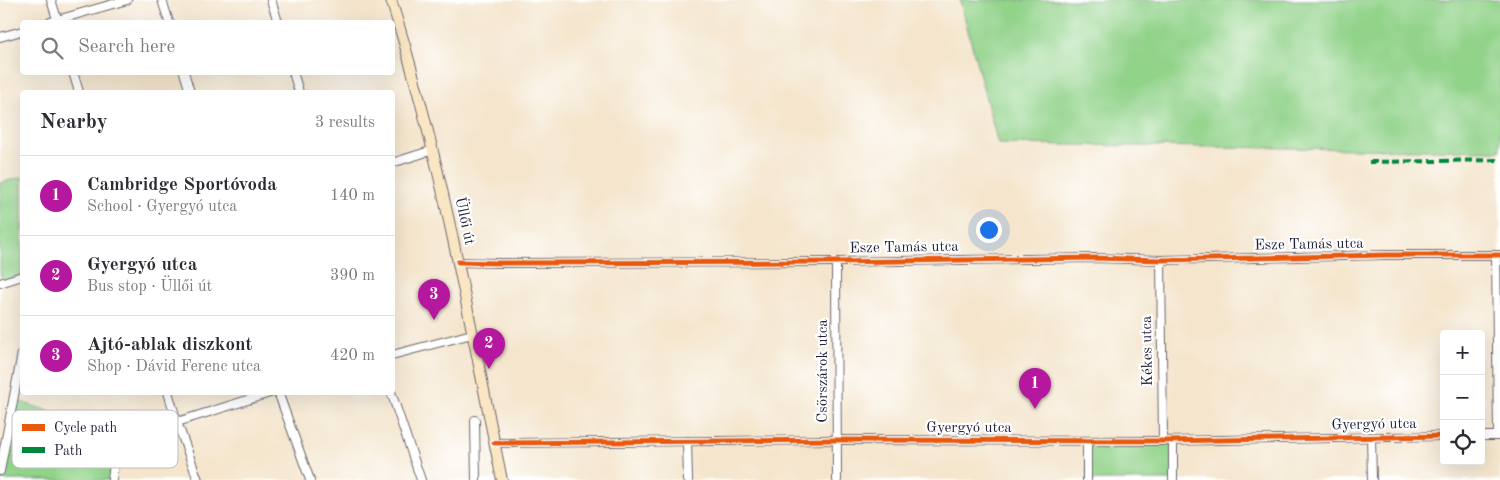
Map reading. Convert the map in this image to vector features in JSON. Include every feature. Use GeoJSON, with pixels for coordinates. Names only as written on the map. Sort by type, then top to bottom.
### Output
{"type":"FeatureCollection","features":[{"type":"Feature","properties":{"kind":"main road","name":"Üllői út"},"geometry":{"type":"LineString","coordinates":[[391,0],[433,150],[458,262],[502,480]]}},
{"type":"Feature","properties":{"kind":"street"},"geometry":{"type":"LineString","coordinates":[[52,0],[55,20]]}},
{"type":"Feature","properties":{"kind":"street"},"geometry":{"type":"LineString","coordinates":[[62,20],[127,0]]}},
{"type":"Feature","properties":{"kind":"street"},"geometry":{"type":"LineString","coordinates":[[162,0],[168,20]]}},
{"type":"Feature","properties":{"kind":"street"},"geometry":{"type":"LineString","coordinates":[[271,0],[277,20]]}},
{"type":"Feature","properties":{"kind":"street"},"geometry":{"type":"LineString","coordinates":[[0,37],[20,32]]}},
{"type":"Feature","properties":{"kind":"street"},"geometry":{"type":"LineString","coordinates":[[74,75],[78,90]]}},
{"type":"Feature","properties":{"kind":"street"},"geometry":{"type":"LineString","coordinates":[[185,75],[189,90]]}},
{"type":"Feature","properties":{"kind":"street"},"geometry":{"type":"LineString","coordinates":[[294,75],[298,90]]}},
{"type":"Feature","properties":{"kind":"street"},"geometry":{"type":"LineString","coordinates":[[395,162],[433,150]]}},
{"type":"Feature","properties":{"kind":"street"},"geometry":{"type":"LineString","coordinates":[[1485,436],[1499,436],[1498,255]]}},
{"type":"Feature","properties":{"kind":"street","name":"Esze Tamás utca"},"geometry":{"type":"LineString","coordinates":[[458,262],[497,264],[836,262],[1094,258],[1161,260],[1498,255]]}},
{"type":"Feature","properties":{"kind":"street","name":"Kékes utca"},"geometry":{"type":"LineString","coordinates":[[1161,260],[1163,441]]}},
{"type":"Feature","properties":{"kind":"street","name":"Csörszárok utca"},"geometry":{"type":"LineString","coordinates":[[836,262],[837,480]]}},
{"type":"Feature","properties":{"kind":"street"},"geometry":{"type":"LineString","coordinates":[[0,273],[1,282],[20,277]]}},
{"type":"Feature","properties":{"kind":"street"},"geometry":{"type":"LineString","coordinates":[[395,354],[472,334]]}},
{"type":"Feature","properties":{"kind":"street"},"geometry":{"type":"LineString","coordinates":[[0,471],[20,364]]}},
{"type":"Feature","properties":{"kind":"street"},"geometry":{"type":"LineString","coordinates":[[169,395],[173,410]]}},
{"type":"Feature","properties":{"kind":"street"},"geometry":{"type":"LineString","coordinates":[[178,422],[263,395]]}},
{"type":"Feature","properties":{"kind":"street"},"geometry":{"type":"LineString","coordinates":[[279,395],[310,480]]}},
{"type":"Feature","properties":{"kind":"street"},"geometry":{"type":"LineString","coordinates":[[392,395],[422,480]]}},
{"type":"Feature","properties":{"kind":"street"},"geometry":{"type":"LineString","coordinates":[[475,420],[476,480]]}},
{"type":"Feature","properties":{"kind":"street"},"geometry":{"type":"LineString","coordinates":[[178,425],[198,480]]}},
{"type":"Feature","properties":{"kind":"street","name":"Gyergyó utca"},"geometry":{"type":"LineString","coordinates":[[494,443],[837,440],[1173,441],[1440,436]]}},
{"type":"Feature","properties":{"kind":"street"},"geometry":{"type":"LineString","coordinates":[[1371,438],[1372,480]]}},
{"type":"Feature","properties":{"kind":"street"},"geometry":{"type":"LineString","coordinates":[[688,441],[688,480]]}},
{"type":"Feature","properties":{"kind":"street"},"geometry":{"type":"LineString","coordinates":[[1087,441],[1087,480]]}},
{"type":"Feature","properties":{"kind":"street"},"geometry":{"type":"LineString","coordinates":[[1173,441],[1173,480]]}},
{"type":"Feature","properties":{"kind":"green space"},"geometry":{"type":"Polygon","coordinates":[[[960,0],[1500,0],[1500,151],[998,144],[960,0]]]}},
{"type":"Feature","properties":{"kind":"green space"},"geometry":{"type":"Polygon","coordinates":[[[20,178],[20,277],[3,282],[0,273],[0,183],[20,178]]]}},
{"type":"Feature","properties":{"kind":"green space"},"geometry":{"type":"Polygon","coordinates":[[[14,400],[46,410],[12,410],[14,400]]]}},
{"type":"Feature","properties":{"kind":"green space"},"geometry":{"type":"Polygon","coordinates":[[[12,410],[12,468],[114,468],[112,480],[0,480],[0,471],[12,410]]]}},
{"type":"Feature","properties":{"kind":"green space"},"geometry":{"type":"Polygon","coordinates":[[[1087,441],[1173,441],[1173,480],[1087,480],[1087,441]]]}},
{"type":"Feature","properties":{"kind":"marked path"},"geometry":{"type":"LineString","coordinates":[[1369,162],[1500,160]]}},
{"type":"Feature","properties":{"kind":"cycle path"},"geometry":{"type":"LineString","coordinates":[[458,262],[836,262],[1094,258],[1161,260],[1386,255],[1500,255]]}},
{"type":"Feature","properties":{"kind":"cycle path"},"geometry":{"type":"LineString","coordinates":[[494,443],[837,440],[1163,441],[1440,436]]}},
{"type":"Feature","properties":{"kind":"place","name":"Ajtó-ablak diszkont"},"geometry":{"type":"Point","coordinates":[434,320]}},
{"type":"Feature","properties":{"kind":"place","name":"Gyergyó utca"},"geometry":{"type":"Point","coordinates":[489,369]}},
{"type":"Feature","properties":{"kind":"place","name":"Cambridge Sportóvoda"},"geometry":{"type":"Point","coordinates":[1035,409]}}]}
